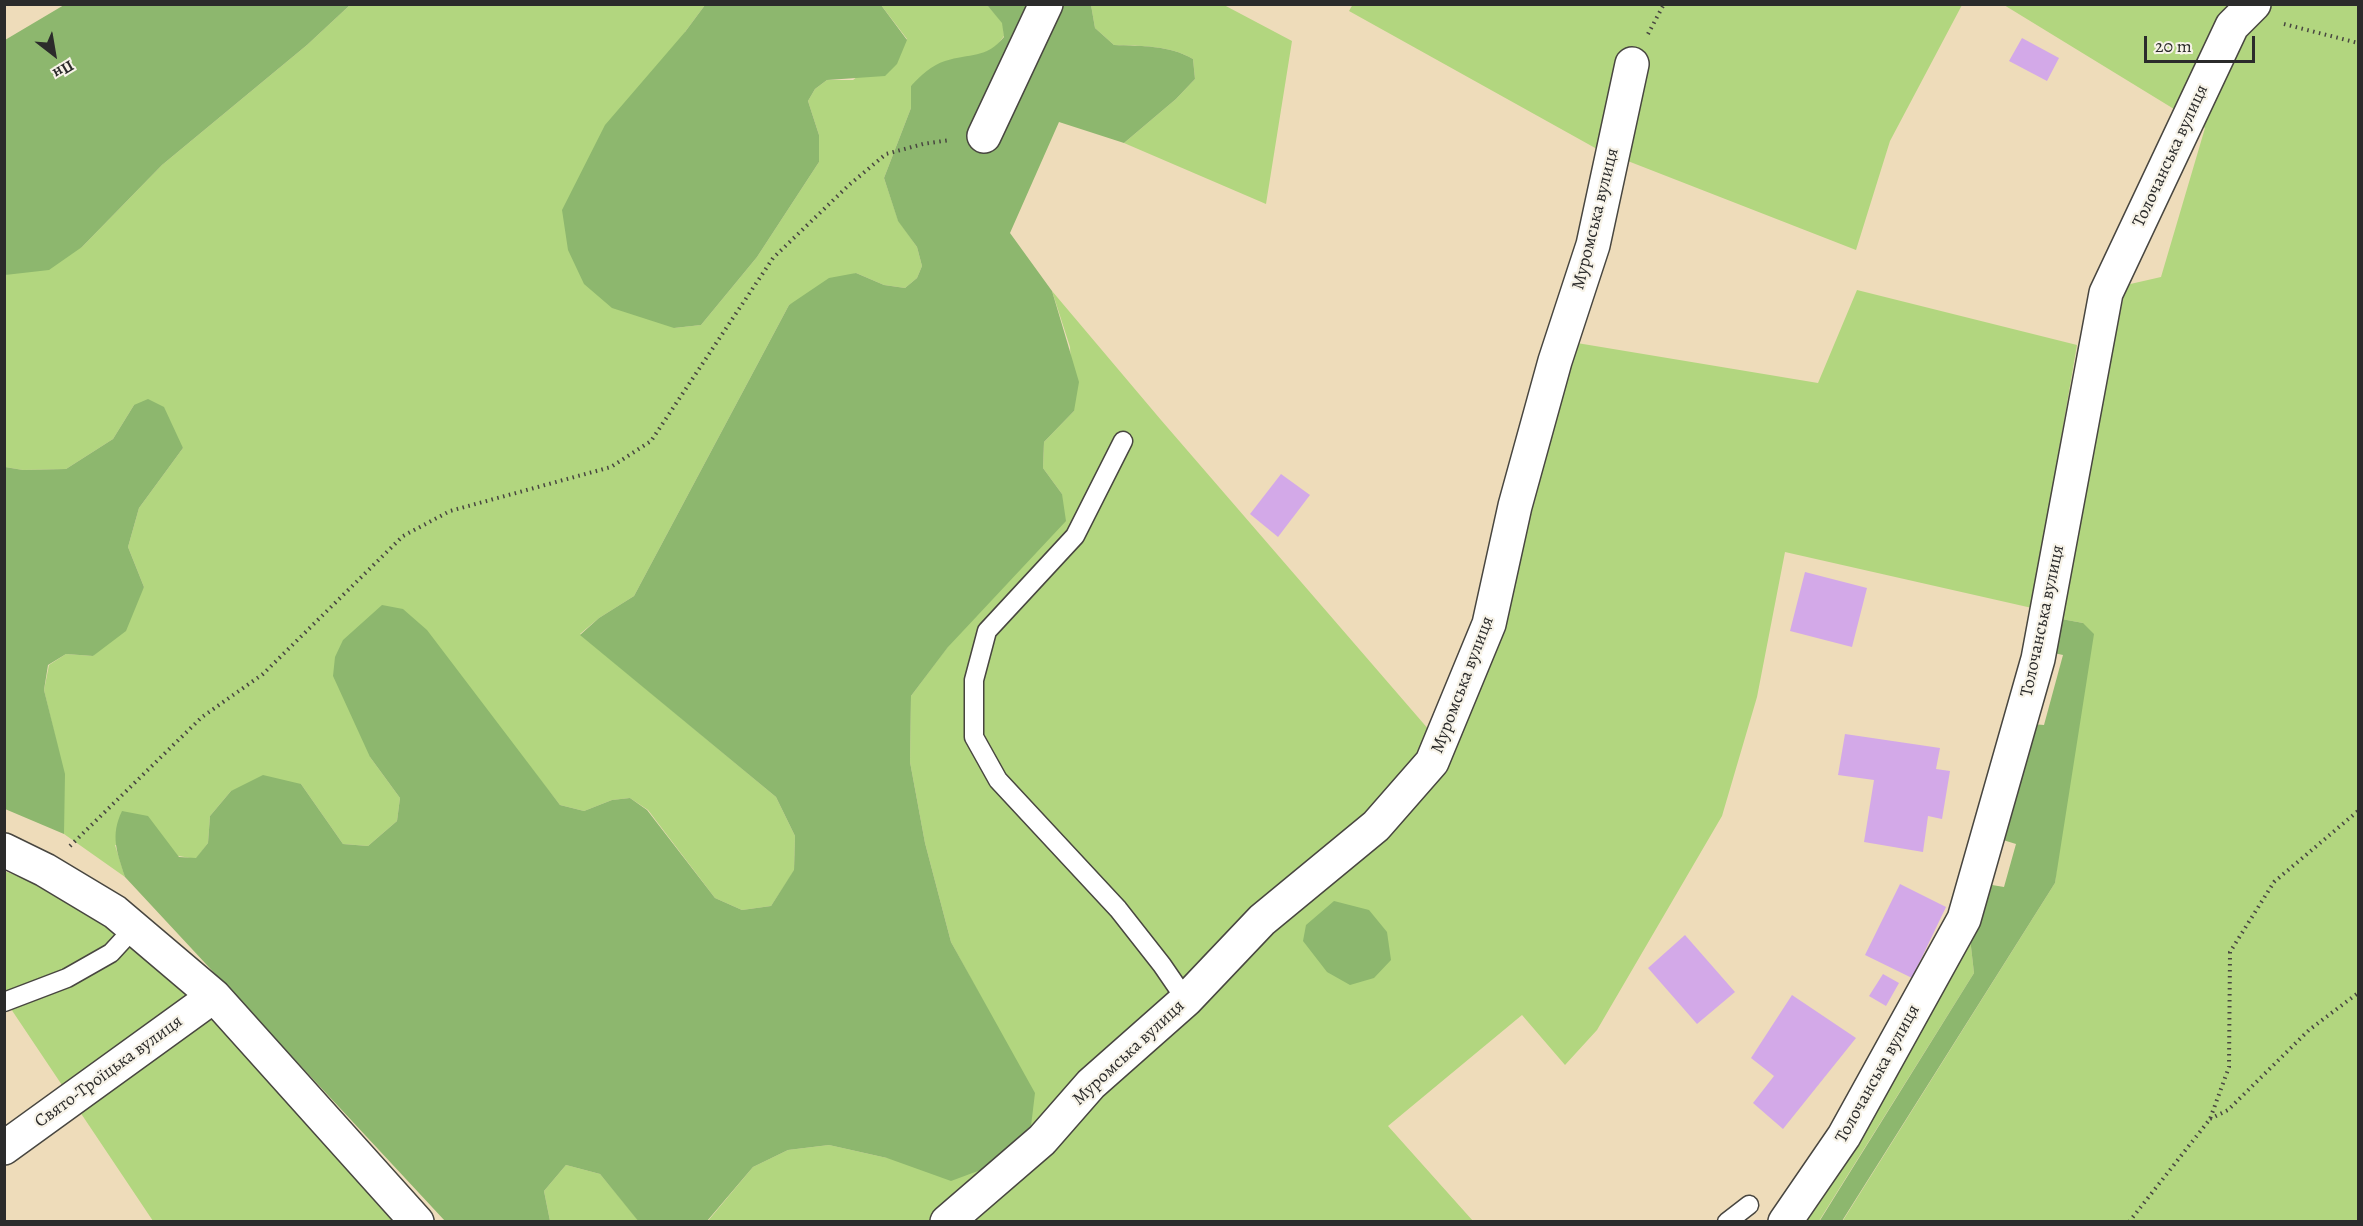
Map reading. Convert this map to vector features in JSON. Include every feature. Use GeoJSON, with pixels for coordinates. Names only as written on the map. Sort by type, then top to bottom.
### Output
{"type":"FeatureCollection","features":[{"type":"Feature","properties":{"kind":"street"},"geometry":{"type":"LineString","coordinates":[[984,136],[1046,4]]}},
{"type":"Feature","properties":{"kind":"street","name":"Толочанська вулиця"},"geometry":{"type":"LineString","coordinates":[[1785,1221],[1844,1136],[1964,920],[2038,659],[2106,293],[2243,15]]}},
{"type":"Feature","properties":{"kind":"street","name":"Муромська вулиця"},"geometry":{"type":"LineString","coordinates":[[947,1221],[1042,1140],[1091,1084],[1186,1000],[1262,920],[1376,826],[1432,762],[1489,624],[1515,506],[1555,360],[1593,245],[1632,64]]}},
{"type":"Feature","properties":{"kind":"street"},"geometry":{"type":"LineString","coordinates":[[4,850],[45,870],[115,912],[214,996],[417,1221]]}},
{"type":"Feature","properties":{"kind":"street","name":"Свято-Троїцька вулиця"},"geometry":{"type":"LineString","coordinates":[[4,1148],[214,996]]}},
{"type":"Feature","properties":{"kind":"lane"},"geometry":{"type":"LineString","coordinates":[[1123,441],[1075,536],[987,631],[974,680],[974,737],[998,780],[1118,909],[1162,964],[1186,1000]]}},
{"type":"Feature","properties":{"kind":"lane"},"geometry":{"type":"LineString","coordinates":[[4,1002],[67,978],[111,953],[134,928]]}},
{"type":"Feature","properties":{"kind":"lane"},"geometry":{"type":"LineString","coordinates":[[1727,1221],[1749,1204]]}},
{"type":"Feature","properties":{"kind":"path"},"geometry":{"type":"LineString","coordinates":[[2243,15],[2358,43]]}},
{"type":"Feature","properties":{"kind":"path"},"geometry":{"type":"LineString","coordinates":[[45,870],[202,717],[263,674],[403,536],[450,511],[611,467],[651,441],[773,258],[849,185],[886,154],[923,144],[984,136]]}},
{"type":"Feature","properties":{"kind":"path"},"geometry":{"type":"LineString","coordinates":[[2129,1221],[2210,1119],[2229,1067],[2230,952],[2274,882],[2358,811]]}},
{"type":"Feature","properties":{"kind":"path"},"geometry":{"type":"LineString","coordinates":[[2210,1119],[2228,1110],[2309,1030],[2358,993]]}},
{"type":"Feature","properties":{"kind":"green space"},"geometry":{"type":"Polygon","coordinates":[[[1353,4],[1962,5],[1890,141],[1856,250],[1597,149],[1349,11],[1353,4]]]}},
{"type":"Feature","properties":{"kind":"green space"},"geometry":{"type":"Polygon","coordinates":[[[64,5],[350,5],[307,45],[162,165],[82,247],[49,270],[5,275],[5,40],[64,5]]]}},
{"type":"Feature","properties":{"kind":"green space"},"geometry":{"type":"Polygon","coordinates":[[[350,5],[705,5],[685,32],[674,328],[701,325],[757,257],[819,162],[819,135],[808,101],[815,89],[827,80],[853,80],[907,39],[881,5],[987,5],[1003,23],[1004,36],[995,48],[911,86],[911,108],[884,178],[898,220],[917,247],[922,266],[917,278],[905,288],[884,285],[856,273],[789,305],[634,596],[599,618],[580,634],[776,797],[795,836],[794,871],[771,906],[742,910],[715,898],[648,810],[630,798],[612,800],[584,811],[560,805],[523,758],[370,757],[400,798],[397,821],[368,846],[343,844],[301,784],[231,791],[210,816],[208,843],[196,859],[115,845],[125,877],[64,834],[64,774],[44,690],[49,665],[66,654],[93,656],[144,587],[128,547],[139,508],[183,448],[134,405],[113,439],[66,469],[23,470],[5,467],[5,275],[82,247],[162,165],[307,45],[350,5]]]}},
{"type":"Feature","properties":{"kind":"green space"},"geometry":{"type":"Polygon","coordinates":[[[705,5],[881,5],[907,40],[897,64],[885,76],[827,80],[815,89],[808,101],[819,135],[819,162],[757,257],[701,325],[674,328],[612,308],[584,284],[568,250],[562,210],[605,125],[685,32],[705,5]]]}},
{"type":"Feature","properties":{"kind":"green space"},"geometry":{"type":"Polygon","coordinates":[[[987,5],[1091,5],[1095,28],[1114,45],[1155,47],[1184,54],[1193,59],[1195,79],[1176,99],[1124,143],[1059,122],[1010,233],[1052,291],[1079,382],[1074,411],[1044,442],[1043,468],[1062,494],[1066,521],[948,647],[911,696],[910,762],[925,843],[951,942],[1035,1093],[1031,1126],[986,1168],[951,1181],[887,1158],[829,1145],[788,1150],[753,1167],[707,1221],[639,1222],[600,1174],[566,1165],[544,1191],[550,1221],[445,1221],[125,877],[116,844],[116,828],[122,811],[148,816],[179,857],[196,858],[208,843],[210,816],[231,791],[263,775],[301,784],[343,844],[368,846],[397,821],[400,798],[370,757],[333,676],[335,657],[343,640],[382,605],[403,609],[427,630],[560,805],[584,811],[612,800],[630,798],[647,810],[715,898],[742,910],[771,906],[794,870],[795,836],[776,797],[580,635],[599,618],[634,596],[789,305],[829,278],[856,273],[884,285],[905,288],[917,278],[922,266],[917,247],[898,221],[884,178],[911,108],[911,86],[935,65],[984,52],[1004,37],[1002,23],[987,5]]]}},
{"type":"Feature","properties":{"kind":"green space"},"geometry":{"type":"Polygon","coordinates":[[[1091,5],[1224,5],[1292,41],[1266,204],[1124,143],[1176,99],[1195,79],[1193,59],[1165,49],[1114,45],[1095,28],[1091,5]]]}},
{"type":"Feature","properties":{"kind":"green space"},"geometry":{"type":"Polygon","coordinates":[[[2004,5],[2358,5],[2358,1221],[1842,1222],[2055,883],[2083,623],[2056,618],[2126,285],[2161,277],[2205,128],[2004,5]]]}},
{"type":"Feature","properties":{"kind":"green space"},"geometry":{"type":"Polygon","coordinates":[[[1857,290],[2077,345],[2032,608],[1785,552],[1757,697],[1722,816],[1597,1030],[1565,1065],[1522,1015],[1388,1126],[1473,1221],[707,1222],[753,1167],[788,1150],[829,1145],[887,1158],[989,1012],[951,942],[925,843],[910,762],[911,696],[1062,494],[1043,468],[1044,442],[1074,411],[1070,347],[1052,291],[1449,753],[1496,644],[1577,343],[1818,383],[1857,290]]]}},
{"type":"Feature","properties":{"kind":"green space"},"geometry":{"type":"Polygon","coordinates":[[[148,399],[164,407],[183,448],[139,508],[128,547],[144,587],[126,631],[93,656],[66,654],[48,665],[44,690],[65,774],[64,834],[5,809],[5,467],[23,470],[66,469],[113,439],[134,405],[148,399]]]}},
{"type":"Feature","properties":{"kind":"green space"},"geometry":{"type":"Polygon","coordinates":[[[2056,618],[2083,623],[2094,634],[2055,883],[1842,1221],[1819,1222],[1974,973],[1970,938],[1992,885],[2004,887],[2016,844],[2003,840],[2032,724],[2044,725],[2063,655],[2049,652],[2056,618]]]}},
{"type":"Feature","properties":{"kind":"green space"},"geometry":{"type":"Polygon","coordinates":[[[4,871],[29,880],[110,925],[191,993],[395,1221],[153,1221],[5,1000],[4,871]]]}},
{"type":"Feature","properties":{"kind":"green space"},"geometry":{"type":"Polygon","coordinates":[[[1334,901],[1369,910],[1387,932],[1391,960],[1374,978],[1350,985],[1327,972],[1303,941],[1306,925],[1334,901]]]}},
{"type":"Feature","properties":{"kind":"green space"},"geometry":{"type":"Polygon","coordinates":[[[1970,938],[1974,973],[1819,1221],[1793,1222],[1970,938]]]}},
{"type":"Feature","properties":{"kind":"green space"},"geometry":{"type":"Polygon","coordinates":[[[566,1165],[600,1174],[639,1221],[550,1221],[544,1191],[566,1165]]]}},
{"type":"Feature","properties":{"kind":"building"},"geometry":{"type":"Polygon","coordinates":[[[2022,38],[2059,58],[2047,81],[2009,61],[2022,38]]]}},
{"type":"Feature","properties":{"kind":"building"},"geometry":{"type":"Polygon","coordinates":[[[1281,474],[1310,495],[1278,537],[1250,514],[1281,474]]]}},
{"type":"Feature","properties":{"kind":"building"},"geometry":{"type":"Polygon","coordinates":[[[1805,572],[1867,588],[1852,647],[1790,631],[1805,572]]]}},
{"type":"Feature","properties":{"kind":"building"},"geometry":{"type":"Polygon","coordinates":[[[1845,734],[1940,748],[1936,769],[1950,771],[1942,819],[1928,816],[1923,852],[1864,842],[1874,780],[1838,775],[1845,734]]]}},
{"type":"Feature","properties":{"kind":"building"},"geometry":{"type":"Polygon","coordinates":[[[1900,884],[1946,907],[1912,978],[1865,955],[1900,884]]]}},
{"type":"Feature","properties":{"kind":"building"},"geometry":{"type":"Polygon","coordinates":[[[1685,935],[1735,992],[1697,1024],[1648,968],[1685,935]]]}},
{"type":"Feature","properties":{"kind":"building"},"geometry":{"type":"Polygon","coordinates":[[[1883,974],[1899,983],[1886,1006],[1869,996],[1883,974]]]}},
{"type":"Feature","properties":{"kind":"building"},"geometry":{"type":"Polygon","coordinates":[[[1792,995],[1856,1038],[1783,1129],[1753,1103],[1774,1076],[1751,1058],[1792,995]]]}}]}
